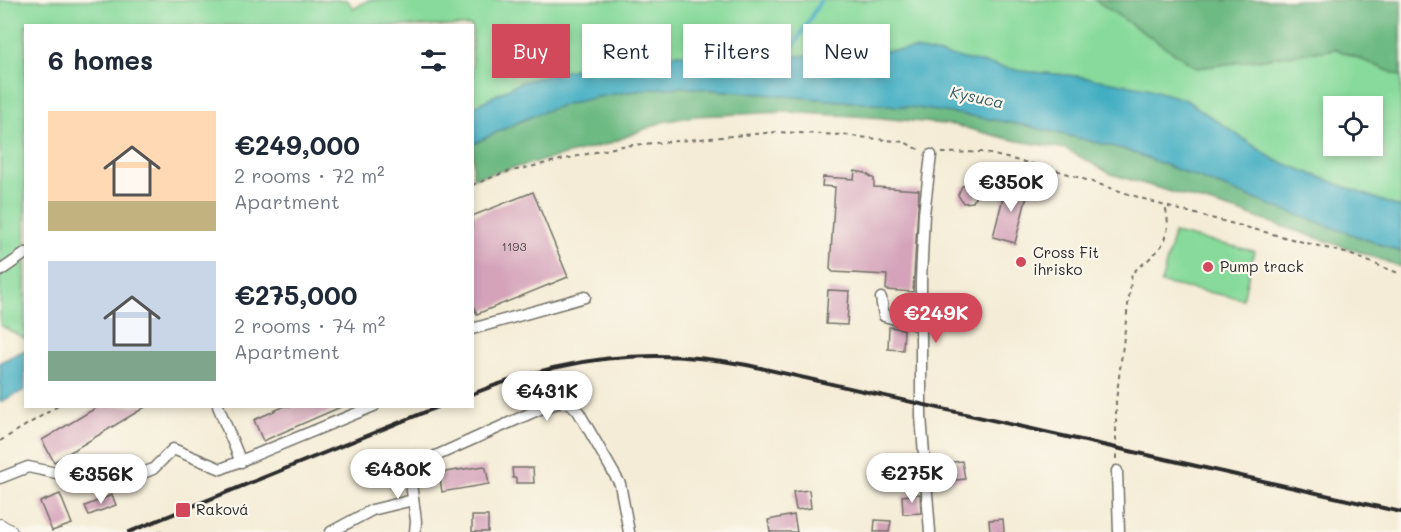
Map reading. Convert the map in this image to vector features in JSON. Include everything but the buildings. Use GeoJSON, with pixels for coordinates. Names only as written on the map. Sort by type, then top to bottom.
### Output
{"type":"FeatureCollection","features":[{"type":"Feature","properties":{"kind":"street"},"geometry":{"type":"LineString","coordinates":[[930,532],[921,416],[921,326],[924,214],[931,155]]}},
{"type":"Feature","properties":{"kind":"street"},"geometry":{"type":"LineString","coordinates":[[0,271],[24,254]]}},
{"type":"Feature","properties":{"kind":"street"},"geometry":{"type":"LineString","coordinates":[[474,328],[585,297]]}},
{"type":"Feature","properties":{"kind":"street"},"geometry":{"type":"LineString","coordinates":[[881,298],[884,316],[921,326]]}},
{"type":"Feature","properties":{"kind":"street"},"geometry":{"type":"LineString","coordinates":[[415,532],[416,521],[409,468],[557,403],[570,403],[579,411],[620,484],[629,532]]}},
{"type":"Feature","properties":{"kind":"street"},"geometry":{"type":"LineString","coordinates":[[219,408],[241,462]]}},
{"type":"Feature","properties":{"kind":"street"},"geometry":{"type":"LineString","coordinates":[[0,478],[28,467],[113,485],[153,470],[173,449],[220,469],[369,408]]}},
{"type":"Feature","properties":{"kind":"street"},"geometry":{"type":"LineString","coordinates":[[1117,471],[1119,532]]}},
{"type":"Feature","properties":{"kind":"street"},"geometry":{"type":"LineString","coordinates":[[331,532],[372,510],[413,500]]}},
{"type":"Feature","properties":{"kind":"street"},"geometry":{"type":"LineString","coordinates":[[0,526],[10,532]]}},
{"type":"Feature","properties":{"kind":"path"},"geometry":{"type":"LineString","coordinates":[[1117,471],[1116,401],[1132,273],[1161,249],[1169,222],[1165,206]]}},
{"type":"Feature","properties":{"kind":"path"},"geometry":{"type":"LineString","coordinates":[[0,441],[55,408]]}},
{"type":"Feature","properties":{"kind":"path"},"geometry":{"type":"LineString","coordinates":[[158,532],[164,530]]}},
{"type":"Feature","properties":{"kind":"green space"},"geometry":{"type":"Polygon","coordinates":[[[0,0],[347,0],[354,9],[368,0],[1095,0],[1197,68],[1336,49],[1401,76],[1401,208],[1275,160],[1186,100],[1077,76],[890,64],[890,24],[803,24],[803,59],[791,58],[791,24],[683,24],[683,54],[671,54],[671,24],[582,24],[582,68],[570,71],[570,24],[492,24],[492,78],[539,78],[521,82],[474,106],[474,24],[24,24],[24,338],[0,325],[0,0]]]}},
{"type":"Feature","properties":{"kind":"green space"},"geometry":{"type":"Polygon","coordinates":[[[1095,0],[1401,0],[1401,76],[1336,49],[1197,68],[1095,0]]]}},
{"type":"Feature","properties":{"kind":"green space"},"geometry":{"type":"Polygon","coordinates":[[[683,87],[909,107],[1028,126],[1123,149],[1401,252],[1401,267],[1239,212],[1111,174],[1066,149],[1013,140],[954,125],[786,112],[694,116],[662,122],[608,144],[474,178],[474,144],[554,108],[634,91],[683,87]]]}},
{"type":"Feature","properties":{"kind":"green space","name":"Pump track"},"geometry":{"type":"Polygon","coordinates":[[[1174,233],[1254,251],[1243,299],[1161,283],[1174,233]]]}},
{"type":"Feature","properties":{"kind":"water","name":"Kysuca"},"geometry":{"type":"Polygon","coordinates":[[[916,49],[1022,71],[1077,76],[1147,88],[1186,100],[1275,160],[1401,208],[1401,252],[1123,149],[1028,126],[909,107],[683,87],[650,89],[570,103],[523,120],[474,144],[474,106],[521,82],[537,78],[570,78],[570,70],[582,67],[582,78],[671,78],[671,54],[683,54],[683,78],[791,78],[791,56],[803,55],[803,78],[890,78],[890,50],[916,49]]]}},
{"type":"Feature","properties":{"kind":"water"},"geometry":{"type":"Polygon","coordinates":[[[24,350],[24,390],[0,402],[0,362],[24,350]]]}},
{"type":"Feature","properties":{"kind":"waterway"},"geometry":{"type":"LineString","coordinates":[[791,51],[821,0]]}},
{"type":"Feature","properties":{"kind":"railway"},"geometry":{"type":"LineString","coordinates":[[474,393],[540,371],[608,358],[676,356],[711,359],[747,365],[1401,512]]}},
{"type":"Feature","properties":{"kind":"railway"},"geometry":{"type":"LineString","coordinates":[[129,532],[435,408]]}},
{"type":"Feature","properties":{"kind":"place","name":"Cross Fit ihrisko"},"geometry":{"type":"Point","coordinates":[1021,262]}},
{"type":"Feature","properties":{"kind":"place","name":"Pump track"},"geometry":{"type":"Point","coordinates":[1208,267]}},
{"type":"Feature","properties":{"kind":"place","name":"Raková"},"geometry":{"type":"Point","coordinates":[183,510]}}]}
